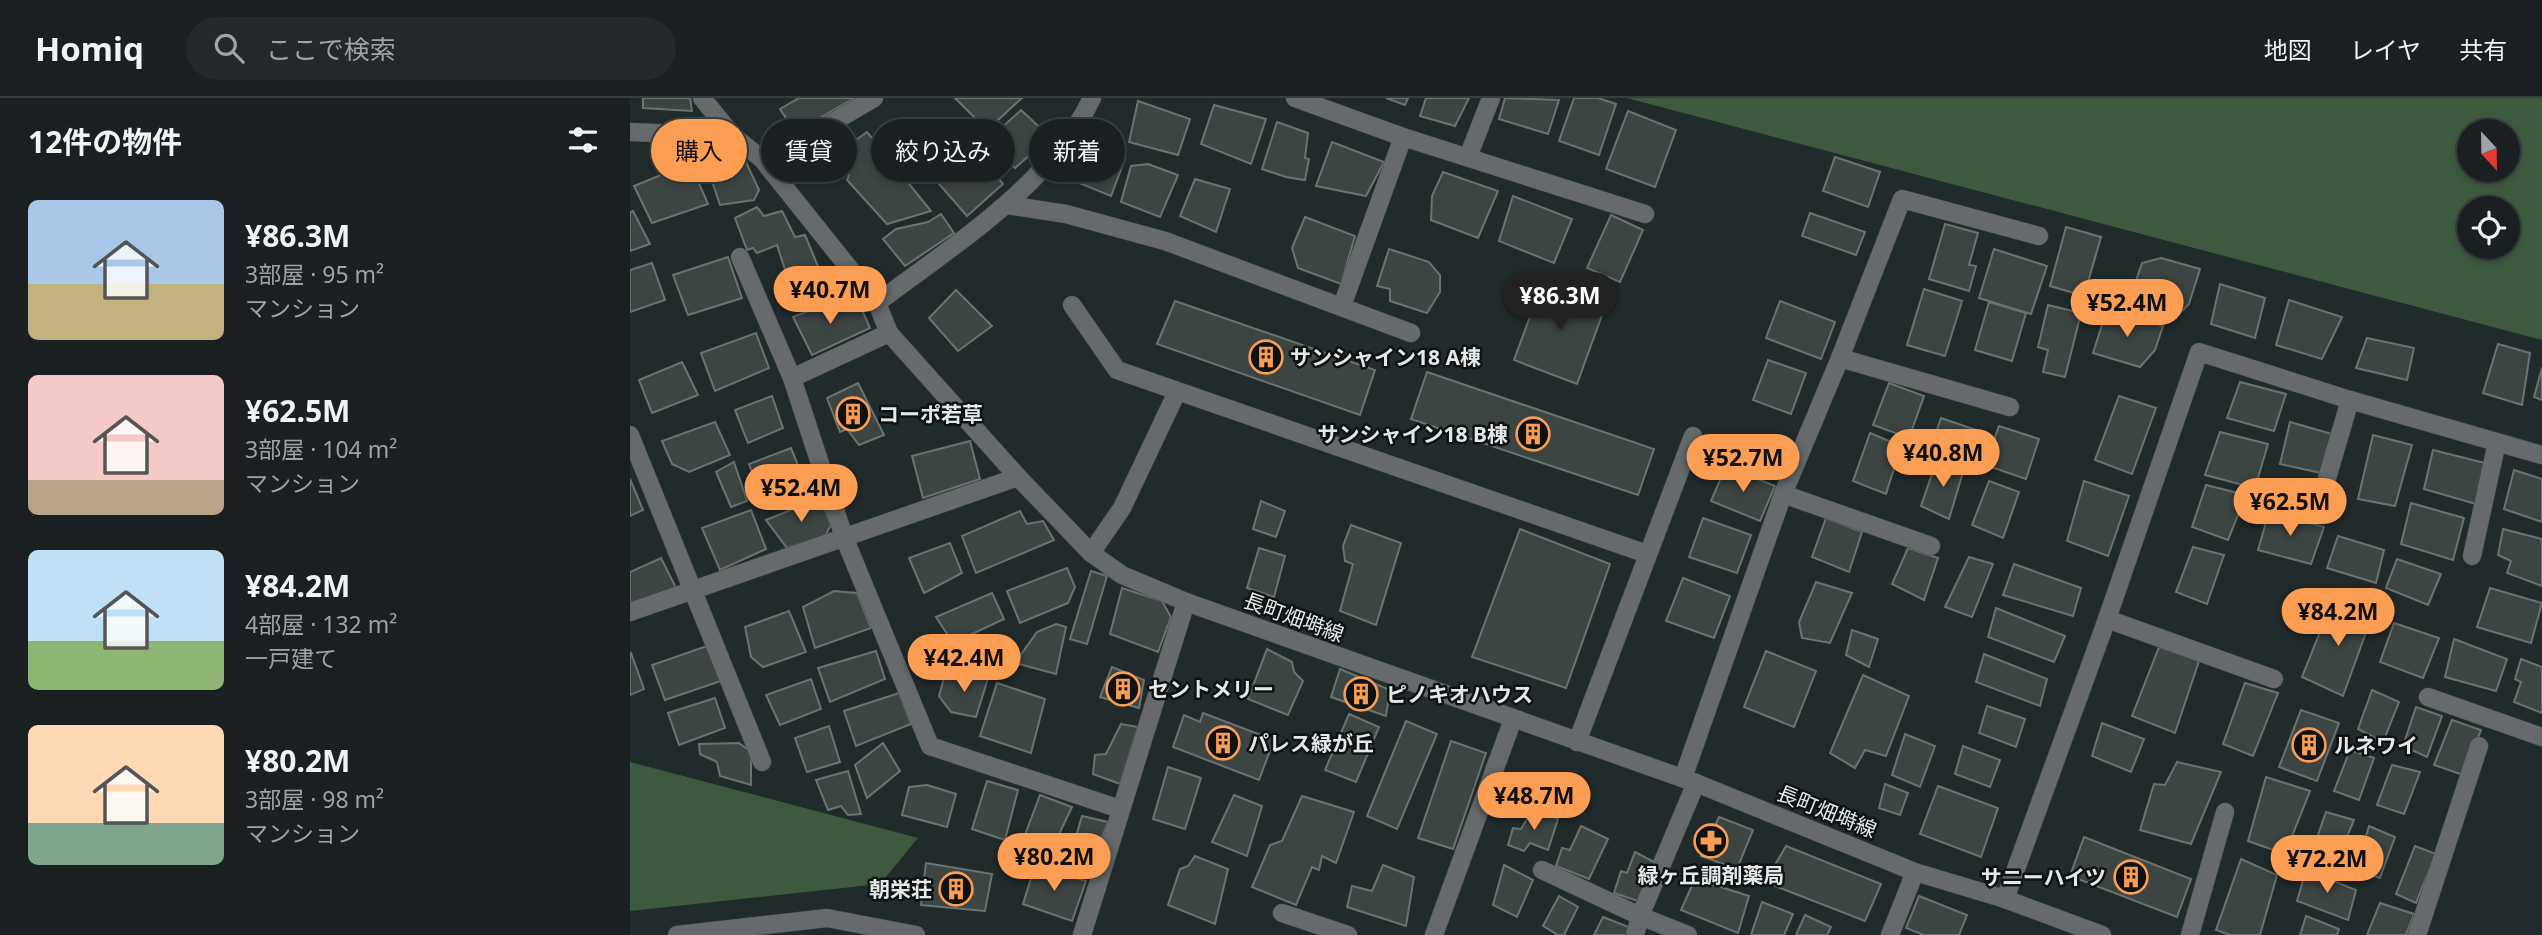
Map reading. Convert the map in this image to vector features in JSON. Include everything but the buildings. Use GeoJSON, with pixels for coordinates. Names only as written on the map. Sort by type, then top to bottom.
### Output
{"type":"FeatureCollection","features":[{"type":"Feature","properties":{"kind":"street","name":"長町畑塒線"},"geometry":{"type":"LineString","coordinates":[[702,98],[719,119]]}},
{"type":"Feature","properties":{"kind":"street"},"geometry":{"type":"LineString","coordinates":[[838,119],[874,98]]}},
{"type":"Feature","properties":{"kind":"street"},"geometry":{"type":"LineString","coordinates":[[877,303],[1007,205],[1058,150],[1085,113],[1092,98]]}},
{"type":"Feature","properties":{"kind":"street"},"geometry":{"type":"LineString","coordinates":[[1295,98],[1403,137],[1645,214]]}},
{"type":"Feature","properties":{"kind":"street"},"geometry":{"type":"LineString","coordinates":[[1468,157],[1491,98]]}},
{"type":"Feature","properties":{"kind":"street"},"geometry":{"type":"LineString","coordinates":[[630,132],[651,133]]}},
{"type":"Feature","properties":{"kind":"street"},"geometry":{"type":"LineString","coordinates":[[1342,306],[1403,137]]}},
{"type":"Feature","properties":{"kind":"street","name":"長町畑塒線"},"geometry":{"type":"LineString","coordinates":[[747,147],[761,158]]}},
{"type":"Feature","properties":{"kind":"street","name":"長町畑塒線"},"geometry":{"type":"LineString","coordinates":[[780,182],[877,303],[889,333],[1091,554],[1122,575],[1186,602],[1689,780],[1915,872],[2005,899],[2102,935]]}},
{"type":"Feature","properties":{"kind":"street"},"geometry":{"type":"LineString","coordinates":[[1635,935],[1783,494],[1902,199],[2039,236]]}},
{"type":"Feature","properties":{"kind":"street"},"geometry":{"type":"LineString","coordinates":[[1007,205],[1066,214],[1165,241],[1411,333]]}},
{"type":"Feature","properties":{"kind":"street"},"geometry":{"type":"LineString","coordinates":[[740,257],[792,378],[844,537],[930,746],[1120,809]]}},
{"type":"Feature","properties":{"kind":"street"},"geometry":{"type":"LineString","coordinates":[[1072,305],[1116,370],[1647,554]]}},
{"type":"Feature","properties":{"kind":"street"},"geometry":{"type":"LineString","coordinates":[[792,378],[889,333]]}},
{"type":"Feature","properties":{"kind":"street"},"geometry":{"type":"LineString","coordinates":[[2005,899],[2107,619],[2199,352],[2350,400],[2542,455]]}},
{"type":"Feature","properties":{"kind":"street"},"geometry":{"type":"LineString","coordinates":[[1840,358],[2010,407]]}},
{"type":"Feature","properties":{"kind":"street"},"geometry":{"type":"LineString","coordinates":[[1091,554],[1122,508],[1177,392]]}},
{"type":"Feature","properties":{"kind":"street"},"geometry":{"type":"LineString","coordinates":[[2323,492],[2350,400]]}},
{"type":"Feature","properties":{"kind":"street"},"geometry":{"type":"LineString","coordinates":[[630,435],[762,762]]}},
{"type":"Feature","properties":{"kind":"street"},"geometry":{"type":"LineString","coordinates":[[1577,742],[1693,436]]}},
{"type":"Feature","properties":{"kind":"street"},"geometry":{"type":"LineString","coordinates":[[2472,556],[2497,442]]}},
{"type":"Feature","properties":{"kind":"street"},"geometry":{"type":"LineString","coordinates":[[630,612],[1018,477]]}},
{"type":"Feature","properties":{"kind":"street"},"geometry":{"type":"LineString","coordinates":[[1783,494],[1931,545]]}},
{"type":"Feature","properties":{"kind":"street"},"geometry":{"type":"LineString","coordinates":[[1082,935],[1186,602]]}},
{"type":"Feature","properties":{"kind":"street"},"geometry":{"type":"LineString","coordinates":[[2107,619],[2274,679]]}},
{"type":"Feature","properties":{"kind":"street"},"geometry":{"type":"LineString","coordinates":[[2428,697],[2542,737]]}},
{"type":"Feature","properties":{"kind":"street"},"geometry":{"type":"LineString","coordinates":[[1434,935],[1513,719]]}},
{"type":"Feature","properties":{"kind":"street"},"geometry":{"type":"LineString","coordinates":[[2417,935],[2479,746]]}},
{"type":"Feature","properties":{"kind":"street"},"geometry":{"type":"LineString","coordinates":[[2189,935],[2225,812]]}},
{"type":"Feature","properties":{"kind":"street"},"geometry":{"type":"LineString","coordinates":[[1542,870],[1640,916],[1688,935]]}},
{"type":"Feature","properties":{"kind":"street"},"geometry":{"type":"LineString","coordinates":[[1890,935],[1915,872]]}},
{"type":"Feature","properties":{"kind":"street"},"geometry":{"type":"LineString","coordinates":[[1282,913],[1348,935]]}},
{"type":"Feature","properties":{"kind":"street"},"geometry":{"type":"LineString","coordinates":[[677,935],[827,918],[915,935]]}},
{"type":"Feature","properties":{"kind":"green space"},"geometry":{"type":"Polygon","coordinates":[[[1627,98],[2542,98],[2542,340],[1627,98]]]}},
{"type":"Feature","properties":{"kind":"green space"},"geometry":{"type":"Polygon","coordinates":[[[630,762],[918,838],[880,884],[630,911],[630,762]]]}},
{"type":"Feature","properties":{"kind":"place","name":"サンシャイン18 A棟"},"geometry":{"type":"Point","coordinates":[1266,357]}},
{"type":"Feature","properties":{"kind":"place","name":"コーポ若草"},"geometry":{"type":"Point","coordinates":[853,414]}},
{"type":"Feature","properties":{"kind":"place","name":"サンシャイン18 B棟"},"geometry":{"type":"Point","coordinates":[1533,434]}},
{"type":"Feature","properties":{"kind":"place","name":"セントメリー"},"geometry":{"type":"Point","coordinates":[1123,689]}},
{"type":"Feature","properties":{"kind":"place","name":"ピノキオハウス"},"geometry":{"type":"Point","coordinates":[1361,694]}},
{"type":"Feature","properties":{"kind":"place","name":"パレス緑が丘"},"geometry":{"type":"Point","coordinates":[1223,743]}},
{"type":"Feature","properties":{"kind":"place","name":"ルネワイ"},"geometry":{"type":"Point","coordinates":[2309,745]}},
{"type":"Feature","properties":{"kind":"place","name":"緑ヶ丘調剤薬局"},"geometry":{"type":"Point","coordinates":[1711,841]}},
{"type":"Feature","properties":{"kind":"place","name":"サニーハイツ"},"geometry":{"type":"Point","coordinates":[2131,877]}},
{"type":"Feature","properties":{"kind":"place","name":"朝栄荘"},"geometry":{"type":"Point","coordinates":[956,889]}}]}
